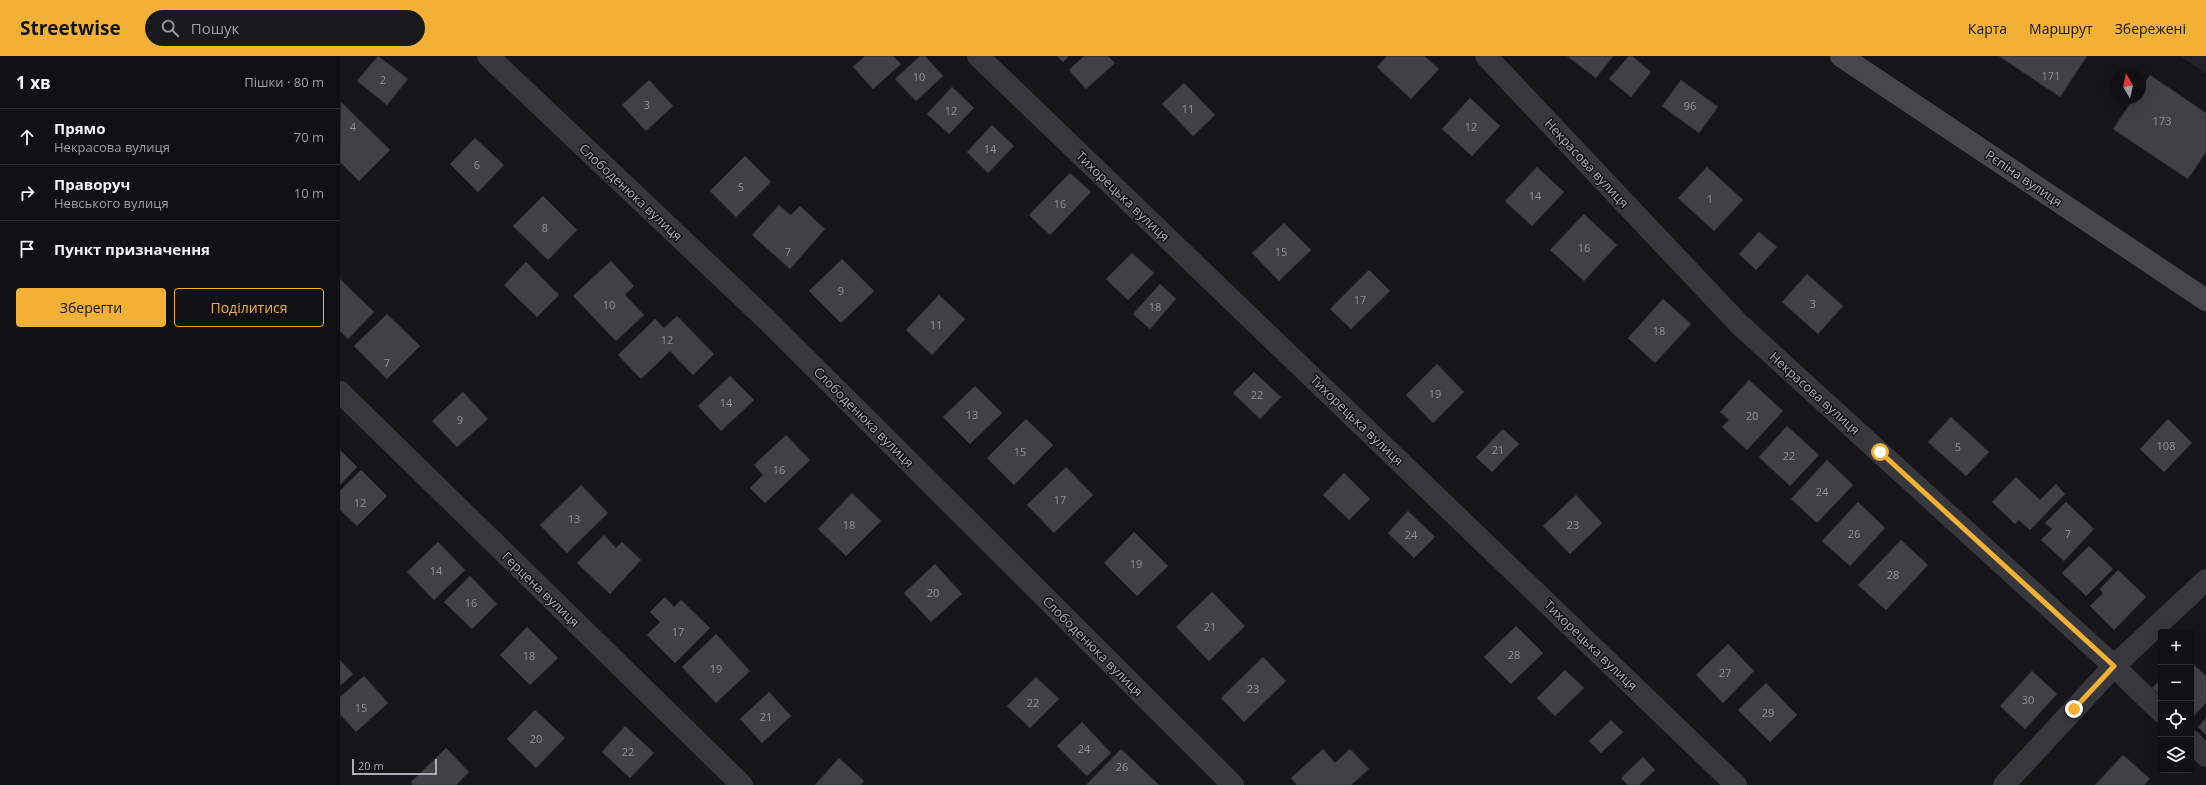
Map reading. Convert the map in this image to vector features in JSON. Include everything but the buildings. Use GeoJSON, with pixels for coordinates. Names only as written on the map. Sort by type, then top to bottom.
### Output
{"type":"FeatureCollection","features":[{"type":"Feature","properties":{"kind":"street","name":"Слободенюка вулиця"},"geometry":{"type":"LineString","coordinates":[[488,56],[768,322],[1233,785]]}},
{"type":"Feature","properties":{"kind":"street","name":"Тихорецька вулиця"},"geometry":{"type":"LineString","coordinates":[[978,56],[1736,785]]}},
{"type":"Feature","properties":{"kind":"street","name":"Некрасова вулиця"},"geometry":{"type":"LineString","coordinates":[[1486,56],[1739,324],[2114,666],[2158,709]]}},
{"type":"Feature","properties":{"kind":"street","name":"Рєпіна вулиця"},"geometry":{"type":"LineString","coordinates":[[1841,56],[2206,300]]}},
{"type":"Feature","properties":{"kind":"street","name":"Герцена вулиця"},"geometry":{"type":"LineString","coordinates":[[340,392],[742,785]]}},
{"type":"Feature","properties":{"kind":"street"},"geometry":{"type":"LineString","coordinates":[[2004,785],[2114,666],[2206,580]]}},
{"type":"Feature","properties":{"kind":"street"},"geometry":{"type":"LineString","coordinates":[[2194,744],[2206,756]]}},
{"type":"Feature","properties":{"kind":"shaded area"},"geometry":{"type":"Polygon","coordinates":[[[2181,56],[2206,56],[2206,74],[2181,56]]]}},
{"type":"Feature","properties":{"kind":"route"},"geometry":{"type":"LineString","coordinates":[[1880,452],[2114,666],[2074,709]]}}]}
